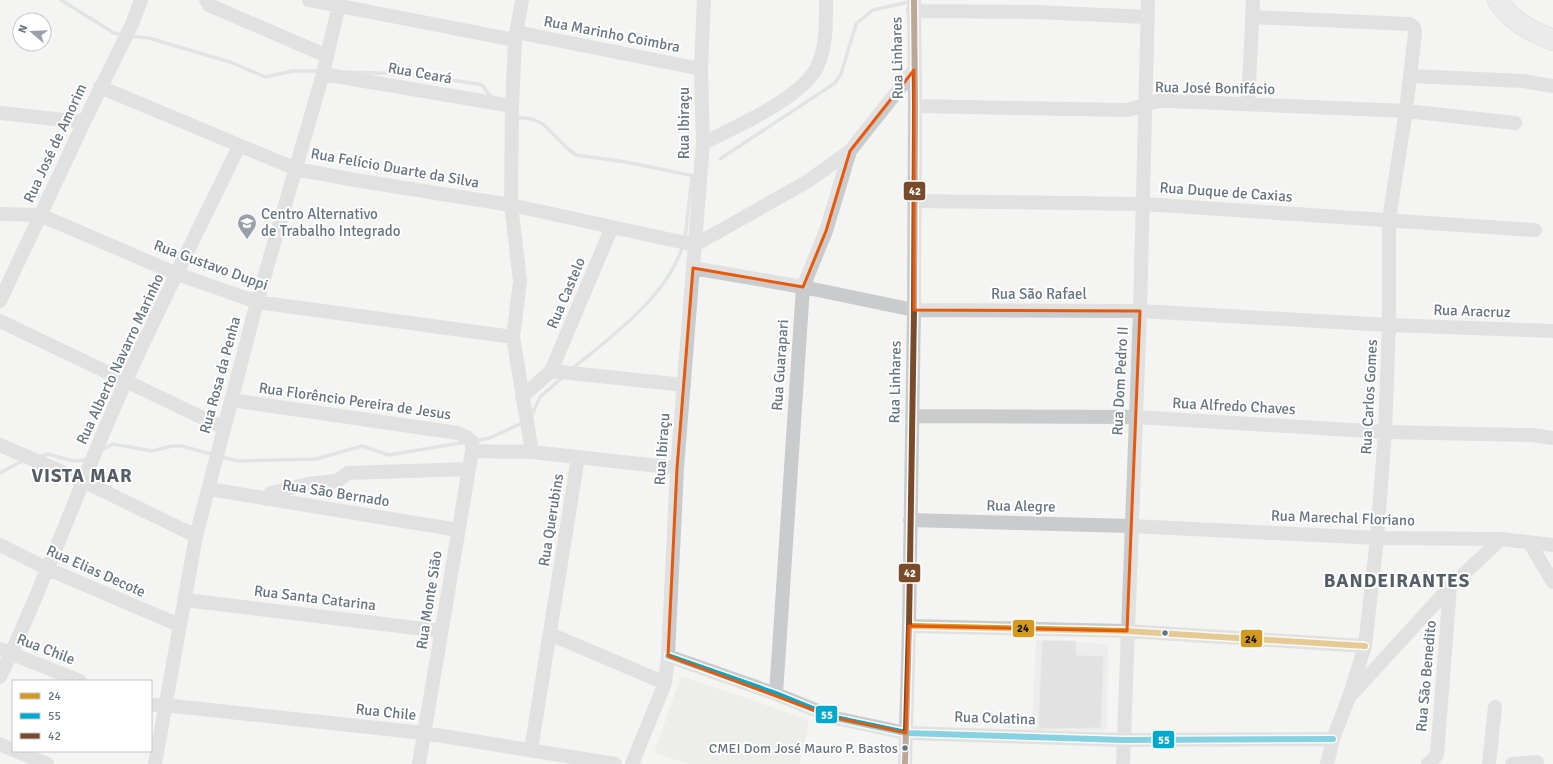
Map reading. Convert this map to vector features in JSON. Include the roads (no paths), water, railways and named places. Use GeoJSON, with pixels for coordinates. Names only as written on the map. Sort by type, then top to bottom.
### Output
{"type":"FeatureCollection","features":[{"type":"Feature","properties":{"kind":"street","name":"Rua José de Amorim"},"geometry":{"type":"LineString","coordinates":[[0,301],[100,88],[132,24],[141,0]]}},
{"type":"Feature","properties":{"kind":"street"},"geometry":{"type":"LineString","coordinates":[[206,0],[209,5],[327,56]]}},
{"type":"Feature","properties":{"kind":"street","name":"Rua Marinho Coimbra"},"geometry":{"type":"LineString","coordinates":[[309,0],[339,3],[701,69]]}},
{"type":"Feature","properties":{"kind":"street"},"geometry":{"type":"LineString","coordinates":[[522,0],[516,36],[512,106],[511,205],[520,281],[513,337],[532,452]]}},
{"type":"Feature","properties":{"kind":"street","name":"Rua Ibiraçu"},"geometry":{"type":"LineString","coordinates":[[632,764],[665,683],[668,656],[677,468],[703,143],[701,69],[704,0]]}},
{"type":"Feature","properties":{"kind":"street"},"geometry":{"type":"LineString","coordinates":[[703,143],[754,117],[792,94],[809,80],[817,67],[822,54],[826,22],[826,0]]}},
{"type":"Feature","properties":{"kind":"street","name":"Rua Dom Pedro II"},"geometry":{"type":"LineString","coordinates":[[1123,764],[1144,204],[1148,0]]}},
{"type":"Feature","properties":{"kind":"street"},"geometry":{"type":"LineString","coordinates":[[1248,104],[1254,0]]}},
{"type":"Feature","properties":{"kind":"street"},"geometry":{"type":"LineString","coordinates":[[1498,0],[1515,20],[1526,28],[1553,40]]}},
{"type":"Feature","properties":{"kind":"street","name":"Rua Rosa da Penha"},"geometry":{"type":"LineString","coordinates":[[155,764],[158,705],[185,600],[196,536],[257,302],[323,74],[339,3]]}},
{"type":"Feature","properties":{"kind":"street"},"geometry":{"type":"LineString","coordinates":[[913,5],[1035,6],[1148,17]]}},
{"type":"Feature","properties":{"kind":"street","name":"Rua Linhares"},"geometry":{"type":"LineString","coordinates":[[905,764],[909,626],[914,310],[915,106],[913,5]]}},
{"type":"Feature","properties":{"kind":"street","name":"Rua Carlos Gomes"},"geometry":{"type":"LineString","coordinates":[[1252,17],[1408,24],[1414,27],[1415,34],[1406,112],[1389,220],[1389,325],[1386,432],[1377,538],[1365,646],[1349,697],[1333,739],[1327,764]]}},
{"type":"Feature","properties":{"kind":"street","name":"Rua Guarapari"},"geometry":{"type":"LineString","coordinates":[[776,694],[803,287],[826,231],[850,151],[914,70]]}},
{"type":"Feature","properties":{"kind":"street","name":"Rua Ceará"},"geometry":{"type":"LineString","coordinates":[[323,74],[512,106]]}},
{"type":"Feature","properties":{"kind":"street"},"geometry":{"type":"LineString","coordinates":[[1411,76],[1523,81],[1553,86]]}},
{"type":"Feature","properties":{"kind":"street","name":"Rua Felício Duarte da Silva"},"geometry":{"type":"LineString","coordinates":[[100,88],[296,169],[511,205],[695,245]]}},
{"type":"Feature","properties":{"kind":"street","name":"Rua José Bonifácio"},"geometry":{"type":"LineString","coordinates":[[915,106],[1128,110],[1145,104],[1170,101],[1406,112],[1515,123]]}},
{"type":"Feature","properties":{"kind":"street"},"geometry":{"type":"LineString","coordinates":[[0,113],[84,122]]}},
{"type":"Feature","properties":{"kind":"street","name":"Rua Alberto Navarro Marinho"},"geometry":{"type":"LineString","coordinates":[[0,677],[5,652],[48,569],[83,480],[125,382],[240,146]]}},
{"type":"Feature","properties":{"kind":"street"},"geometry":{"type":"LineString","coordinates":[[695,245],[808,181],[850,151]]}},
{"type":"Feature","properties":{"kind":"street","name":"Rua Duque de Caxias"},"geometry":{"type":"LineString","coordinates":[[914,201],[1144,204],[1535,230]]}},
{"type":"Feature","properties":{"kind":"street","name":"Rua Gustavo Duppi"},"geometry":{"type":"LineString","coordinates":[[0,214],[40,215],[178,274],[257,302],[513,337]]}},
{"type":"Feature","properties":{"kind":"street","name":"Rua Castelo"},"geometry":{"type":"LineString","coordinates":[[551,371],[612,227]]}},
{"type":"Feature","properties":{"kind":"street","name":"Rua São Rafael"},"geometry":{"type":"LineString","coordinates":[[693,268],[803,287],[914,310],[1140,311],[1389,325]]}},
{"type":"Feature","properties":{"kind":"street"},"geometry":{"type":"LineString","coordinates":[[0,321],[224,428]]}},
{"type":"Feature","properties":{"kind":"street","name":"Rua Aracruz"},"geometry":{"type":"LineString","coordinates":[[1389,325],[1553,331]]}},
{"type":"Feature","properties":{"kind":"street"},"geometry":{"type":"LineString","coordinates":[[522,397],[551,371],[684,385]]}},
{"type":"Feature","properties":{"kind":"street","name":"Rua Florêncio Pereira de Jesus"},"geometry":{"type":"LineString","coordinates":[[231,400],[458,433],[468,438],[472,446]]}},
{"type":"Feature","properties":{"kind":"street","name":"Rua Alfredo Chaves"},"geometry":{"type":"LineString","coordinates":[[912,416],[1136,417],[1386,432],[1532,435],[1553,438]]}},
{"type":"Feature","properties":{"kind":"street"},"geometry":{"type":"LineString","coordinates":[[0,445],[83,480],[196,536]]}},
{"type":"Feature","properties":{"kind":"street","name":"Rua Querubins"},"geometry":{"type":"LineString","coordinates":[[472,446],[578,457],[531,750]]}},
{"type":"Feature","properties":{"kind":"street","name":"Rua Monte Sião"},"geometry":{"type":"LineString","coordinates":[[419,764],[472,446]]}},
{"type":"Feature","properties":{"kind":"street"},"geometry":{"type":"LineString","coordinates":[[578,457],[677,468]]}},
{"type":"Feature","properties":{"kind":"street"},"geometry":{"type":"LineString","coordinates":[[266,499],[271,493],[308,484],[337,481],[348,472],[469,469]]}},
{"type":"Feature","properties":{"kind":"street","name":"Rua São Bernado"},"geometry":{"type":"LineString","coordinates":[[209,489],[458,530]]}},
{"type":"Feature","properties":{"kind":"street","name":"Rua Alegre"},"geometry":{"type":"LineString","coordinates":[[910,520],[1131,526]]}},
{"type":"Feature","properties":{"kind":"street","name":"Rua Marechal Floriano"},"geometry":{"type":"LineString","coordinates":[[1131,526],[1377,538],[1500,539],[1553,545]]}},
{"type":"Feature","properties":{"kind":"street"},"geometry":{"type":"LineString","coordinates":[[1349,697],[1450,587],[1500,539]]}},
{"type":"Feature","properties":{"kind":"street"},"geometry":{"type":"LineString","coordinates":[[1530,542],[1553,582]]}},
{"type":"Feature","properties":{"kind":"street","name":"Rua Elias Decote"},"geometry":{"type":"LineString","coordinates":[[0,545],[48,569],[179,625]]}},
{"type":"Feature","properties":{"kind":"street","name":"Rua São Benedito"},"geometry":{"type":"LineString","coordinates":[[1428,764],[1437,755],[1450,587]]}},
{"type":"Feature","properties":{"kind":"street","name":"Rua Santa Catarina"},"geometry":{"type":"LineString","coordinates":[[185,600],[441,631]]}},
{"type":"Feature","properties":{"kind":"street"},"geometry":{"type":"LineString","coordinates":[[909,626],[1127,631],[1365,646]]}},
{"type":"Feature","properties":{"kind":"street"},"geometry":{"type":"LineString","coordinates":[[550,634],[665,683]]}},
{"type":"Feature","properties":{"kind":"street","name":"Rua Chile"},"geometry":{"type":"LineString","coordinates":[[5,652],[77,680]]}},
{"type":"Feature","properties":{"kind":"street","name":"Rua Colatina"},"geometry":{"type":"LineString","coordinates":[[668,656],[776,694],[835,718],[906,733],[1123,740],[1333,739]]}},
{"type":"Feature","properties":{"kind":"street","name":"Rua Chile"},"geometry":{"type":"LineString","coordinates":[[158,705],[424,733],[615,764]]}},
{"type":"Feature","properties":{"kind":"street"},"geometry":{"type":"LineString","coordinates":[[1488,764],[1495,707]]}},
{"type":"Feature","properties":{"kind":"street"},"geometry":{"type":"LineString","coordinates":[[0,744],[12,750]]}},
{"type":"Feature","properties":{"kind":"street"},"geometry":{"type":"LineString","coordinates":[[18,752],[47,764]]}},
{"type":"Feature","properties":{"kind":"street"},"geometry":{"type":"LineString","coordinates":[[1512,764],[1536,762],[1536,764]]}},
{"type":"Feature","properties":{"kind":"waterway"},"geometry":{"type":"LineString","coordinates":[[61,0],[114,33],[123,35]]}},
{"type":"Feature","properties":{"kind":"waterway"},"geometry":{"type":"LineString","coordinates":[[720,159],[835,83],[841,74],[856,24],[873,10],[909,2]]}},
{"type":"Feature","properties":{"kind":"waterway"},"geometry":{"type":"LineString","coordinates":[[130,36],[149,38],[233,63],[265,77],[293,71],[320,71]]}},
{"type":"Feature","properties":{"kind":"waterway"},"geometry":{"type":"LineString","coordinates":[[348,72],[408,74],[479,84],[483,86],[492,99]]}},
{"type":"Feature","properties":{"kind":"waterway"},"geometry":{"type":"LineString","coordinates":[[514,117],[532,119],[543,124],[576,155],[626,162],[694,176]]}},
{"type":"Feature","properties":{"kind":"waterway"},"geometry":{"type":"LineString","coordinates":[[685,239],[692,176]]}},
{"type":"Feature","properties":{"kind":"waterway"},"geometry":{"type":"LineString","coordinates":[[572,369],[621,329],[652,298],[676,264],[683,245]]}},
{"type":"Feature","properties":{"kind":"waterway"},"geometry":{"type":"LineString","coordinates":[[531,417],[540,397],[564,376]]}},
{"type":"Feature","properties":{"kind":"waterway"},"geometry":{"type":"LineString","coordinates":[[474,441],[490,438],[524,422]]}},
{"type":"Feature","properties":{"kind":"waterway"},"geometry":{"type":"LineString","coordinates":[[220,457],[239,461],[316,459],[362,446],[389,455],[466,442]]}},
{"type":"Feature","properties":{"kind":"waterway"},"geometry":{"type":"LineString","coordinates":[[103,449],[113,444],[152,451],[172,446],[182,446],[214,455]]}},
{"type":"Feature","properties":{"kind":"waterway"},"geometry":{"type":"LineString","coordinates":[[38,457],[48,454],[73,461],[88,460]]}},
{"type":"Feature","properties":{"kind":"waterway"},"geometry":{"type":"LineString","coordinates":[[0,473],[24,460]]}},
{"type":"Feature","properties":{"kind":"place","name":"Centro Alternativo de Trabalho Integrado"},"geometry":{"type":"Point","coordinates":[247,240]}},
{"type":"Feature","properties":{"kind":"place","name":"CMEI Dom José Mauro P. Bastos"},"geometry":{"type":"Point","coordinates":[905,748]}},
{"type":"Feature","properties":{"kind":"district","name":"VISTA MAR"},"geometry":{"type":"Point","coordinates":[82,475]}},
{"type":"Feature","properties":{"kind":"district","name":"BANDEIRANTES"},"geometry":{"type":"Point","coordinates":[1397,580]}}]}
